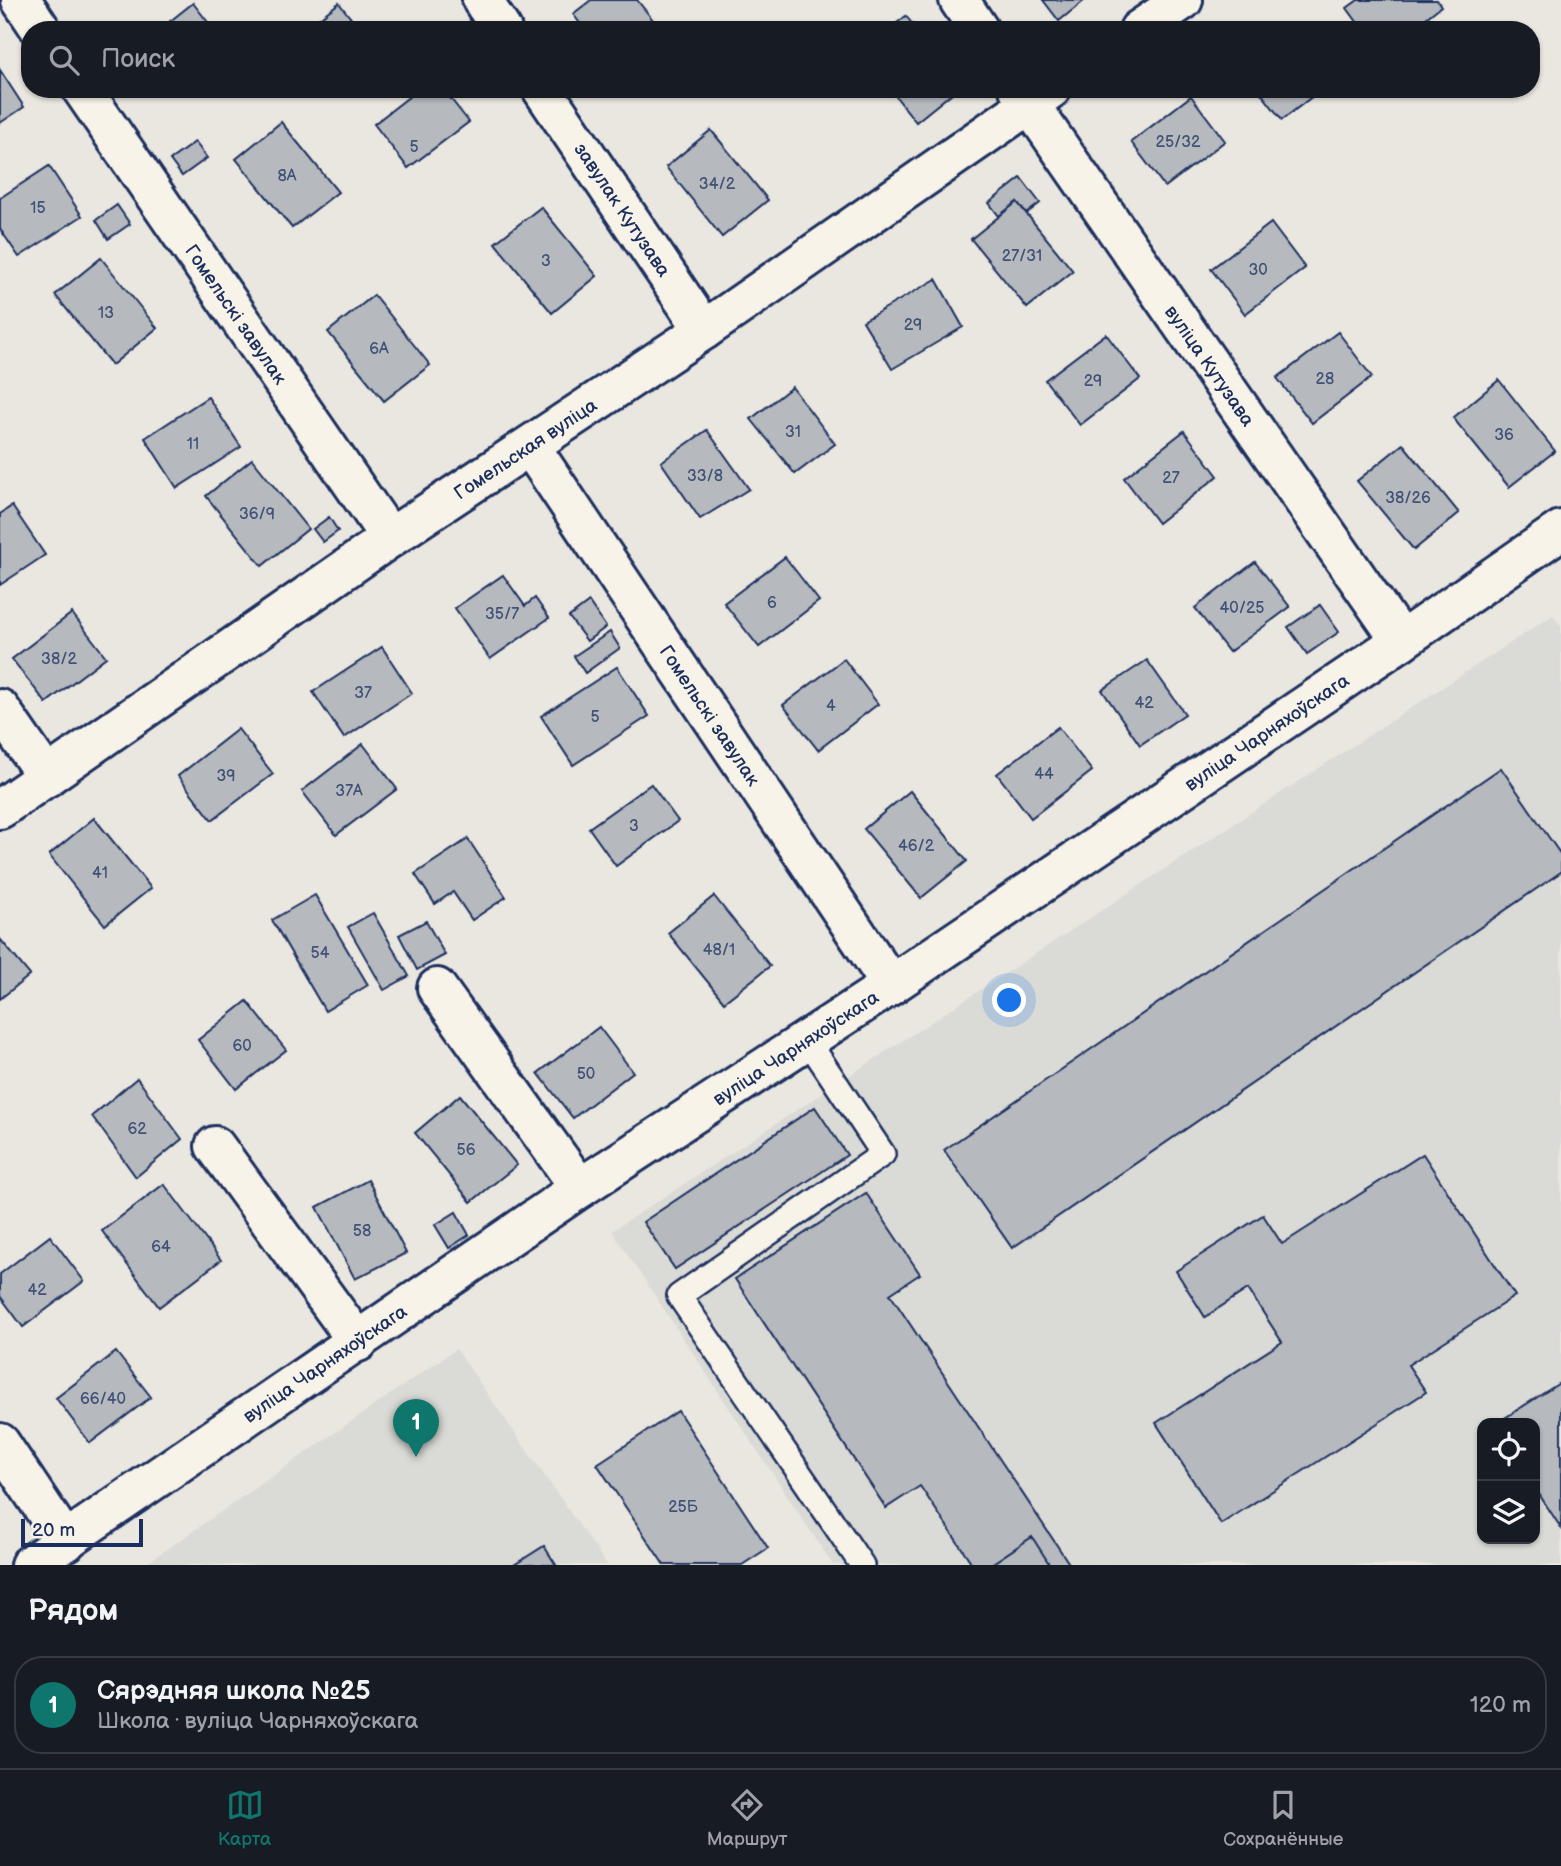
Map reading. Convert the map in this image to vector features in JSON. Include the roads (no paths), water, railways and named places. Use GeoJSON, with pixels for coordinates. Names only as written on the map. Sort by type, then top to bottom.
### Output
{"type":"FeatureCollection","features":[{"type":"Feature","properties":{"kind":"street"},"geometry":{"type":"LineString","coordinates":[[21,0],[35,21]]}},
{"type":"Feature","properties":{"kind":"street"},"geometry":{"type":"LineString","coordinates":[[482,0],[496,21]]}},
{"type":"Feature","properties":{"kind":"street"},"geometry":{"type":"LineString","coordinates":[[959,0],[973,21]]}},
{"type":"Feature","properties":{"kind":"street"},"geometry":{"type":"LineString","coordinates":[[1152,21],[1183,0]]}},
{"type":"Feature","properties":{"kind":"street","name":"Гомельскі завулак"},"geometry":{"type":"LineString","coordinates":[[88,98],[390,538]]}},
{"type":"Feature","properties":{"kind":"street","name":"завулак Кутузава"},"geometry":{"type":"LineString","coordinates":[[548,98],[704,330]]}},
{"type":"Feature","properties":{"kind":"street","name":"Гомельская вуліца"},"geometry":{"type":"LineString","coordinates":[[0,808],[390,538],[704,330],[1027,98]]}},
{"type":"Feature","properties":{"kind":"street","name":"вуліца Кутузава"},"geometry":{"type":"LineString","coordinates":[[1036,98],[1401,641]]}},
{"type":"Feature","properties":{"kind":"street","name":"Гомельскі завулак"},"geometry":{"type":"LineString","coordinates":[[530,446],[891,985]]}},
{"type":"Feature","properties":{"kind":"street","name":"вуліца Чарняхоўскага"},"geometry":{"type":"LineString","coordinates":[[30,1565],[580,1188],[808,1041],[1561,530]]}},
{"type":"Feature","properties":{"kind":"street"},"geometry":{"type":"LineString","coordinates":[[0,709],[47,777]]}},
{"type":"Feature","properties":{"kind":"street"},"geometry":{"type":"LineString","coordinates":[[437,988],[580,1188]]}},
{"type":"Feature","properties":{"kind":"street"},"geometry":{"type":"LineString","coordinates":[[215,1146],[359,1342]]}},
{"type":"Feature","properties":{"kind":"street"},"geometry":{"type":"LineString","coordinates":[[0,1443],[66,1542]]}},
{"type":"Feature","properties":{"kind":"lane"},"geometry":{"type":"LineString","coordinates":[[808,1041],[883,1154],[679,1296],[862,1565]]}},
{"type":"Feature","properties":{"kind":"place","name":"Сярэдняя школа №25"},"geometry":{"type":"Point","coordinates":[416,1457]}}]}
